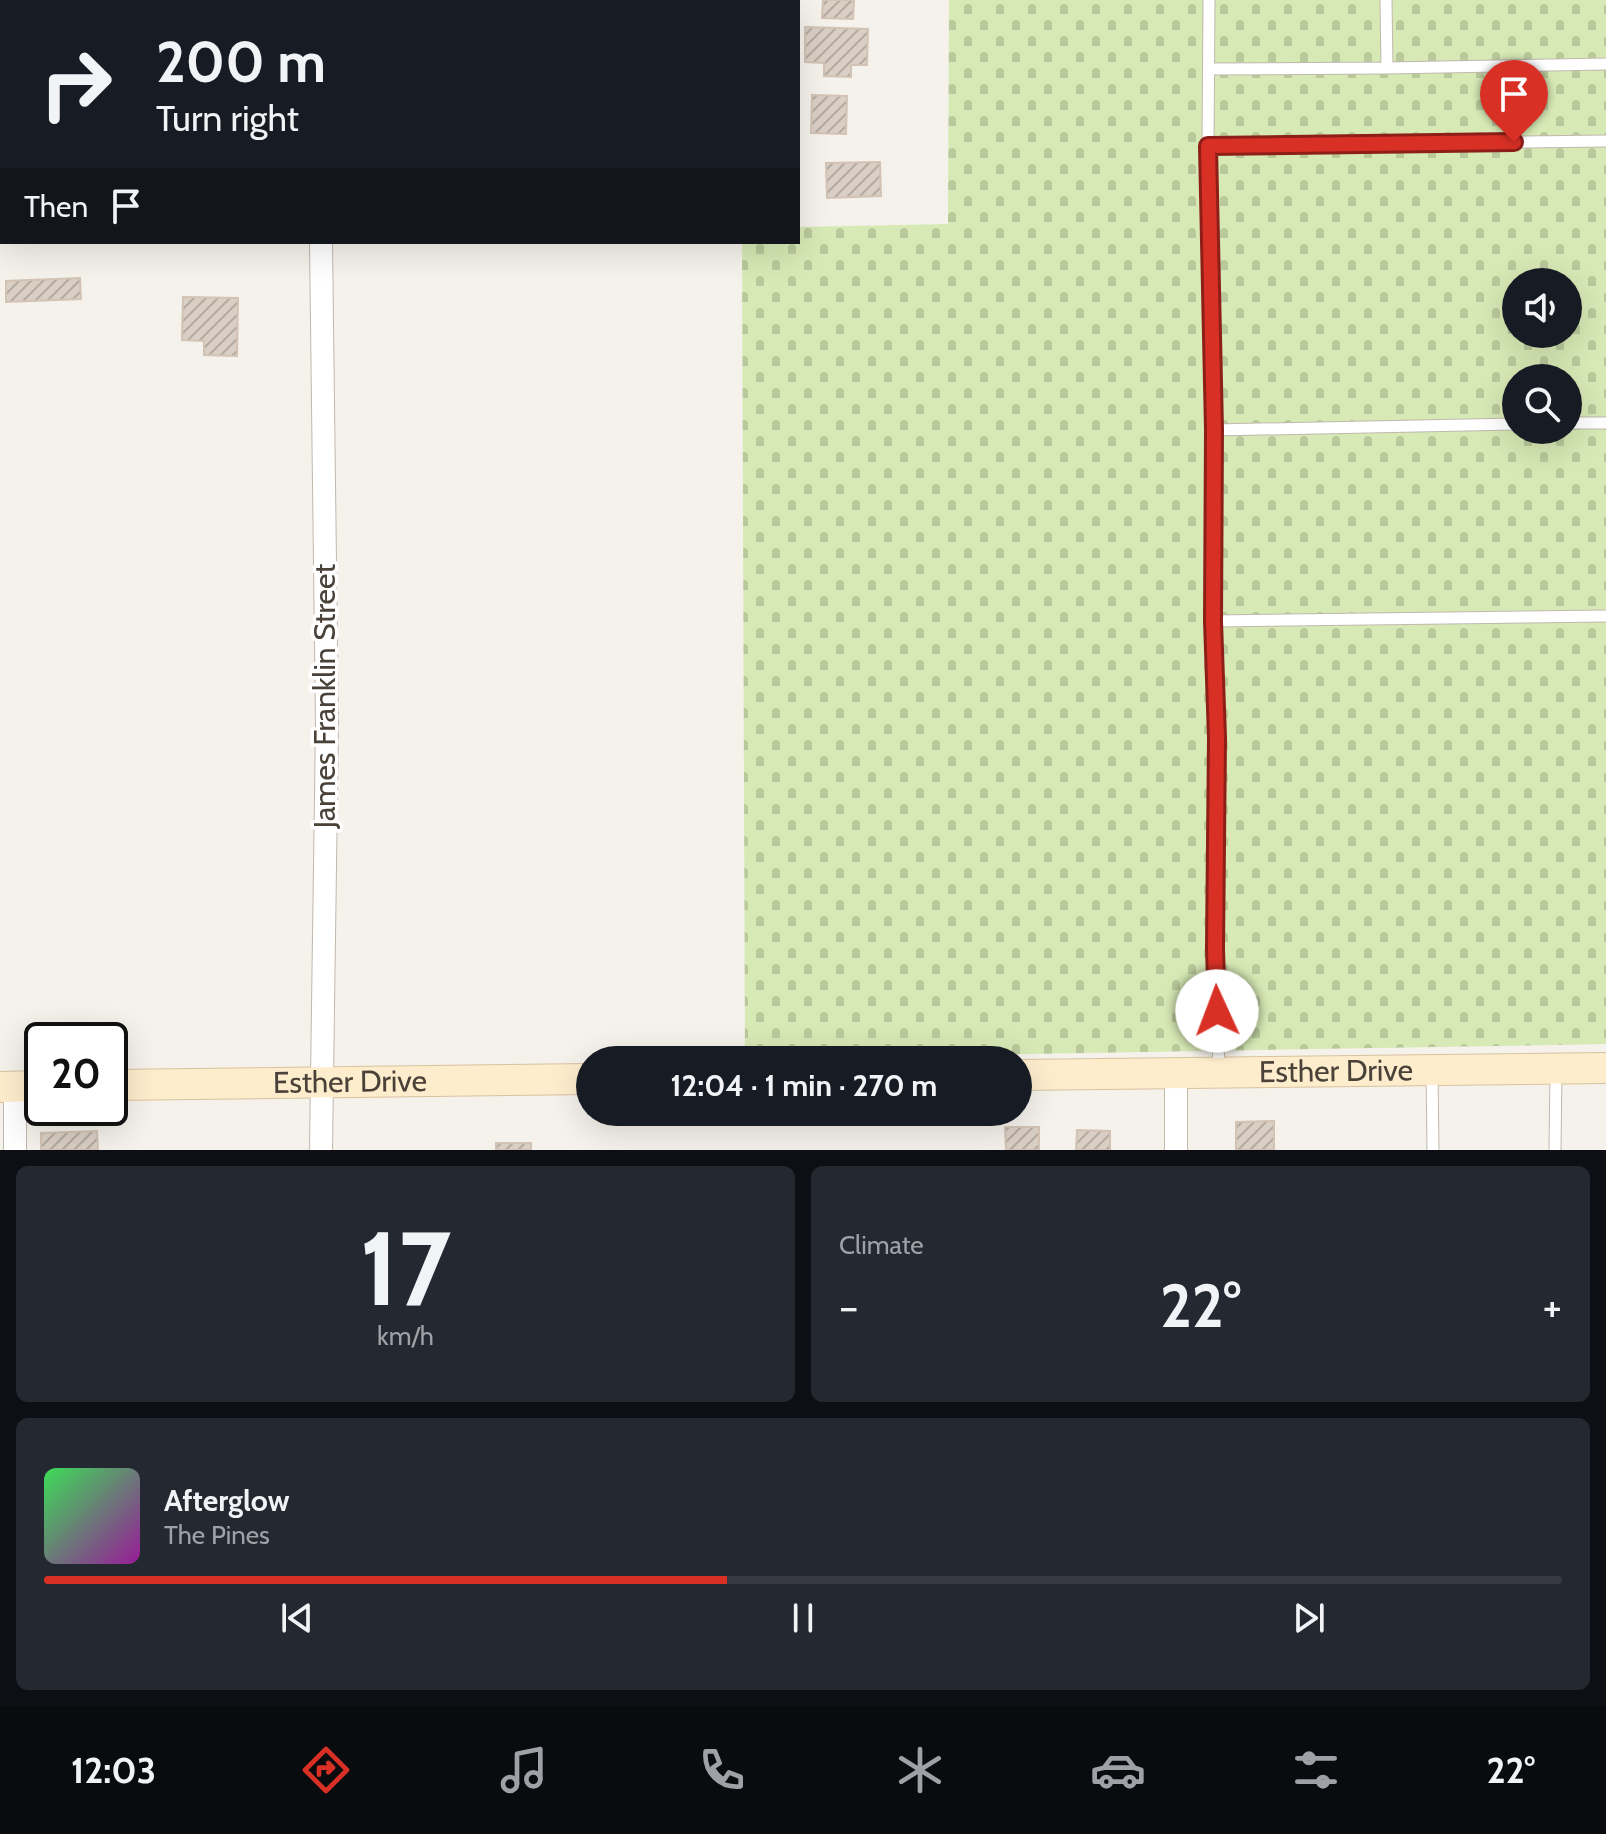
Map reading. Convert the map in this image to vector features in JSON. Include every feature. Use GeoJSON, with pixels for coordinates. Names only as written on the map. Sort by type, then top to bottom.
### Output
{"type":"FeatureCollection","features":[{"type":"Feature","properties":{"kind":"street","name":"James Franklin Street"},"geometry":{"type":"LineString","coordinates":[[321,244],[327,725],[321,1150]]}},
{"type":"Feature","properties":{"kind":"street","name":"Esther Drive"},"geometry":{"type":"LineString","coordinates":[[1032,1075],[1606,1068]]}},
{"type":"Feature","properties":{"kind":"street"},"geometry":{"type":"LineString","coordinates":[[1176,1073],[1176,1150]]}},
{"type":"Feature","properties":{"kind":"street","name":"Esther Drive"},"geometry":{"type":"LineString","coordinates":[[128,1085],[576,1079]]}},
{"type":"Feature","properties":{"kind":"street"},"geometry":{"type":"LineString","coordinates":[[15,1150],[19,1086]]}},
{"type":"Feature","properties":{"kind":"lane"},"geometry":{"type":"LineString","coordinates":[[1209,0],[1213,621],[1217,738],[1215,949],[1219,1073]]}},
{"type":"Feature","properties":{"kind":"lane"},"geometry":{"type":"LineString","coordinates":[[1386,0],[1387,68]]}},
{"type":"Feature","properties":{"kind":"lane"},"geometry":{"type":"LineString","coordinates":[[1210,69],[1606,64]]}},
{"type":"Feature","properties":{"kind":"lane"},"geometry":{"type":"LineString","coordinates":[[1208,146],[1606,141]]}},
{"type":"Feature","properties":{"kind":"lane"},"geometry":{"type":"LineString","coordinates":[[1582,423],[1606,423]]}},
{"type":"Feature","properties":{"kind":"lane"},"geometry":{"type":"LineString","coordinates":[[1214,430],[1502,424]]}},
{"type":"Feature","properties":{"kind":"lane"},"geometry":{"type":"LineString","coordinates":[[1213,621],[1606,616]]}},
{"type":"Feature","properties":{"kind":"lane"},"geometry":{"type":"LineString","coordinates":[[1555,1150],[1556,1069]]}},
{"type":"Feature","properties":{"kind":"lane"},"geometry":{"type":"LineString","coordinates":[[1432,1070],[1433,1150]]}},
{"type":"Feature","properties":{"kind":"green space"},"geometry":{"type":"Polygon","coordinates":[[[949,0],[1606,0],[1606,1044],[1032,1054],[1032,1046],[745,1046],[742,244],[800,244],[800,227],[948,224],[949,0]]]}},
{"type":"Feature","properties":{"kind":"building"},"geometry":{"type":"Polygon","coordinates":[[[823,0],[854,0],[853,19],[822,18],[823,0]]]}},
{"type":"Feature","properties":{"kind":"building"},"geometry":{"type":"Polygon","coordinates":[[[805,27],[868,29],[867,65],[851,65],[851,77],[824,76],[824,63],[805,62],[805,27]]]}},
{"type":"Feature","properties":{"kind":"building"},"geometry":{"type":"Polygon","coordinates":[[[812,95],[847,96],[846,134],[811,133],[812,95]]]}},
{"type":"Feature","properties":{"kind":"building"},"geometry":{"type":"Polygon","coordinates":[[[880,162],[881,196],[827,198],[826,163],[880,162]]]}},
{"type":"Feature","properties":{"kind":"building"},"geometry":{"type":"Polygon","coordinates":[[[80,278],[81,299],[6,302],[6,281],[80,278]]]}},
{"type":"Feature","properties":{"kind":"building"},"geometry":{"type":"Polygon","coordinates":[[[183,297],[238,298],[237,356],[204,355],[204,341],[182,340],[183,297]]]}},
{"type":"Feature","properties":{"kind":"building"},"geometry":{"type":"Polygon","coordinates":[[[1274,1121],[1274,1150],[1236,1150],[1236,1122],[1274,1121]]]}},
{"type":"Feature","properties":{"kind":"building"},"geometry":{"type":"Polygon","coordinates":[[[1005,1127],[1039,1127],[1039,1150],[1006,1150],[1005,1127]]]}},
{"type":"Feature","properties":{"kind":"building"},"geometry":{"type":"Polygon","coordinates":[[[1077,1130],[1110,1131],[1110,1150],[1076,1150],[1077,1130]]]}},
{"type":"Feature","properties":{"kind":"building"},"geometry":{"type":"Polygon","coordinates":[[[97,1131],[98,1150],[41,1150],[41,1133],[97,1131]]]}},
{"type":"Feature","properties":{"kind":"building"},"geometry":{"type":"Polygon","coordinates":[[[496,1143],[531,1143],[531,1150],[496,1150],[496,1143]]]}},
{"type":"Feature","properties":{"kind":"route"},"geometry":{"type":"LineString","coordinates":[[1217,1011],[1214,430],[1208,146],[1514,142]]}}]}
